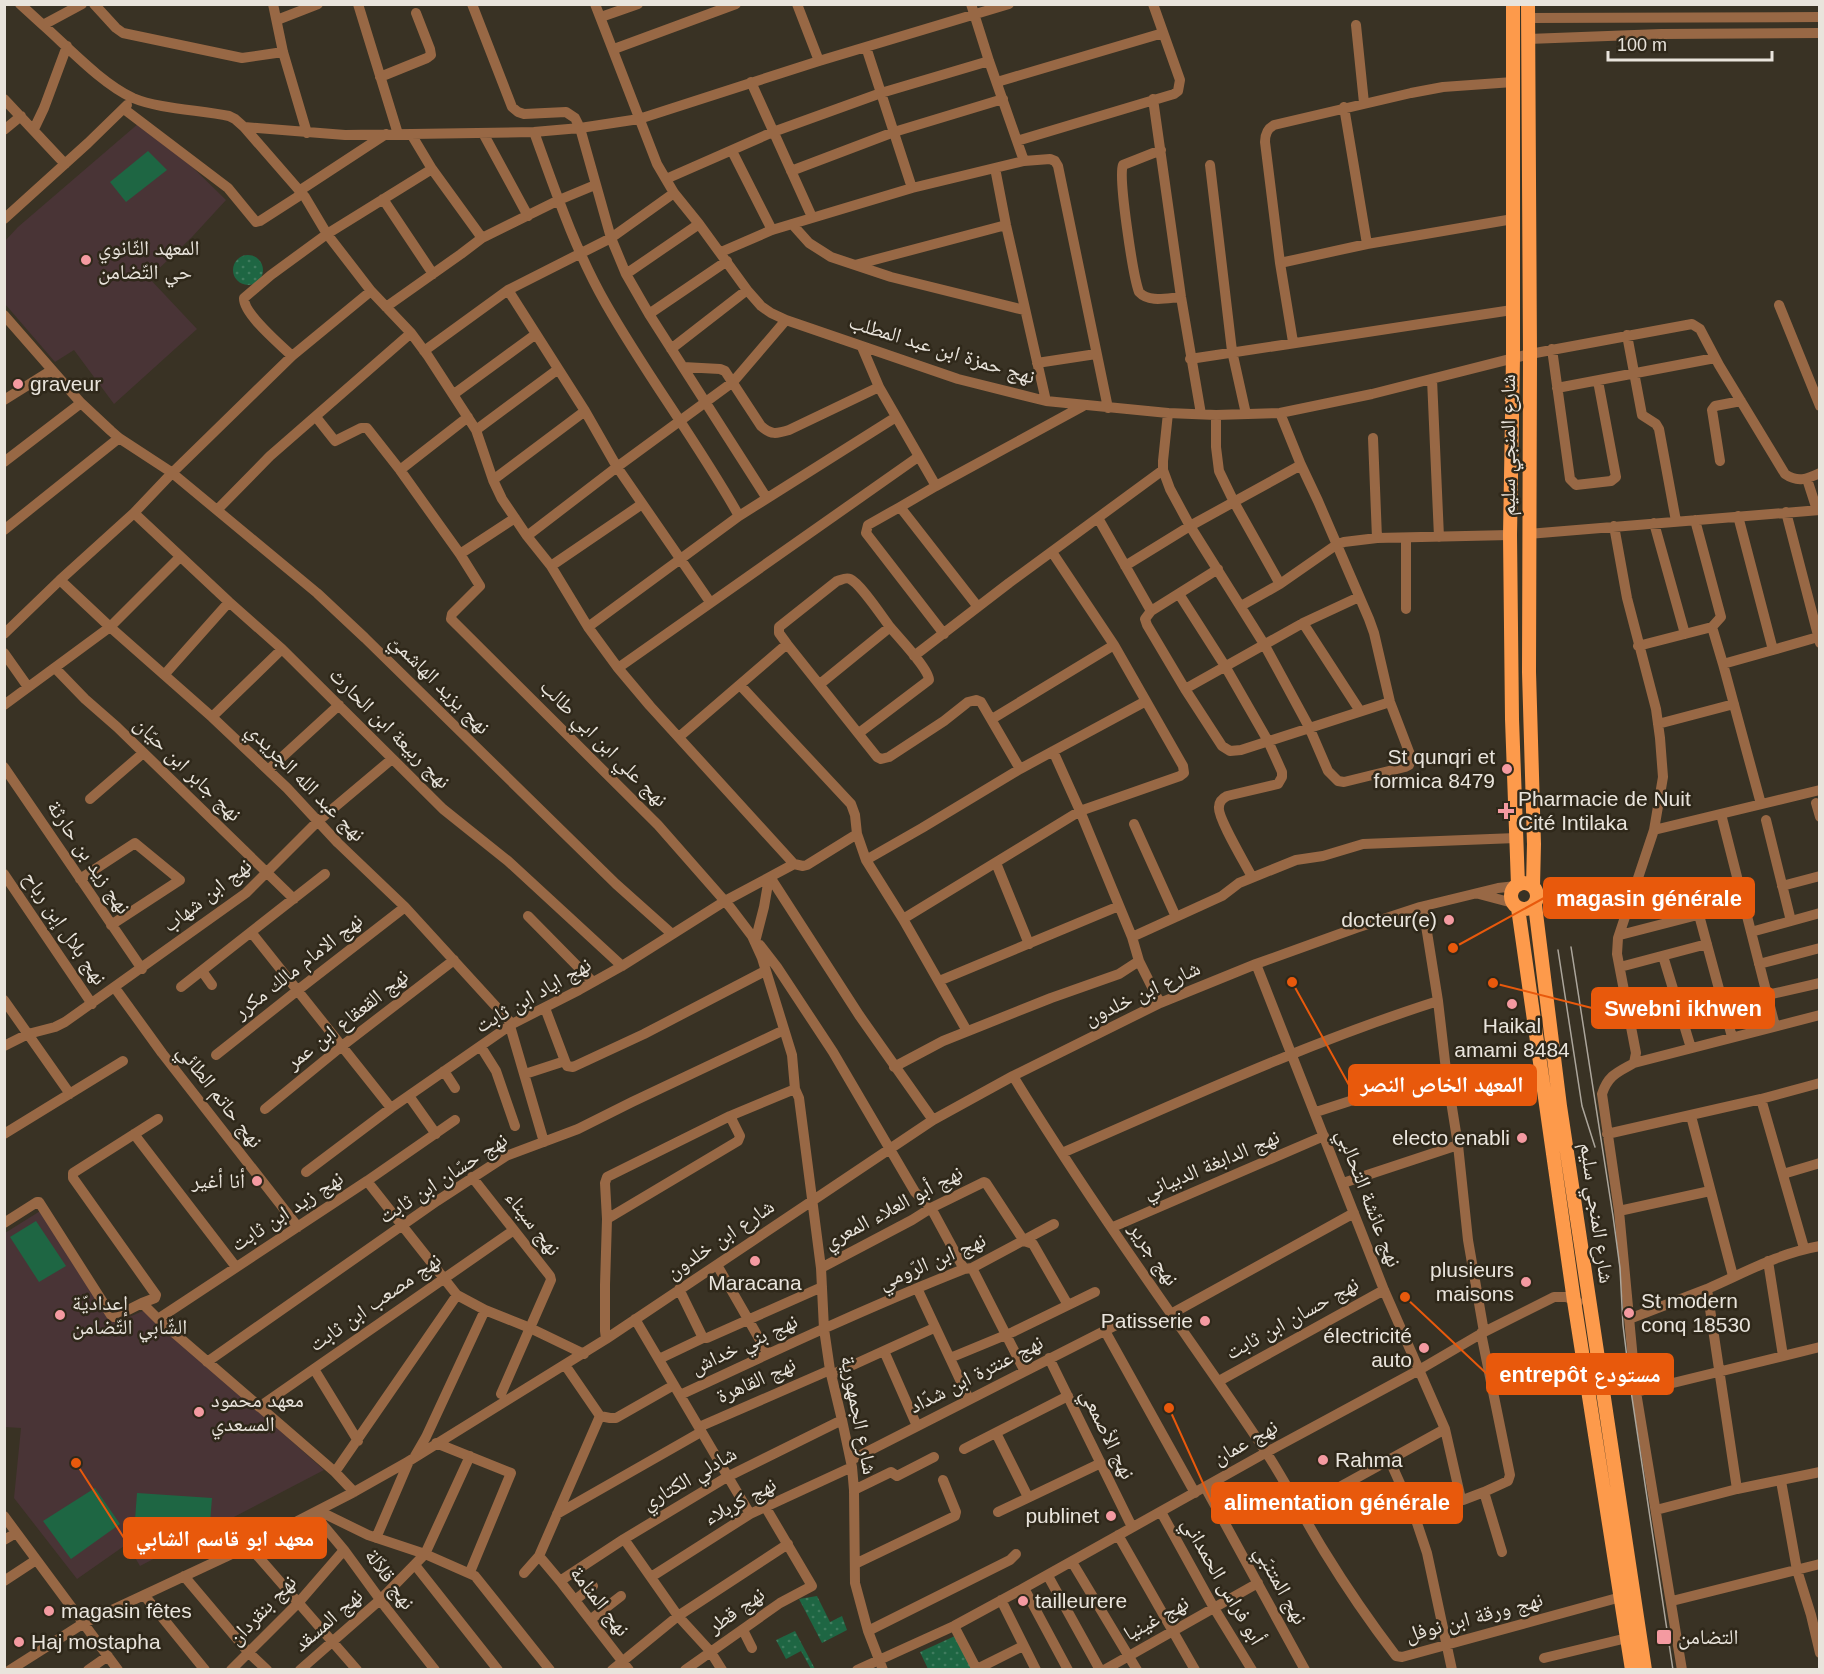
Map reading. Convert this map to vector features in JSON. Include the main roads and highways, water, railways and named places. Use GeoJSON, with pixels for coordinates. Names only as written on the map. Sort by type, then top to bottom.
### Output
{"type":"FeatureCollection","features":[{"type":"Feature","properties":{"kind":"main road","name":"شارع المنجي سليم"},"geometry":{"type":"LineString","coordinates":[[1513,4],[1512,310],[1514,358],[1510,535],[1517,885]]}},
{"type":"Feature","properties":{"kind":"main road","name":"شارع المنجي سليم"},"geometry":{"type":"LineString","coordinates":[[1528,11],[1530,354],[1528,534],[1533,886]]}},
{"type":"Feature","properties":{"kind":"main road"},"geometry":{"type":"LineString","coordinates":[[1526,883],[1533,886],[1538,895],[1535,904],[1527,910],[1515,905],[1511,897],[1517,885],[1526,883]]}},
{"type":"Feature","properties":{"kind":"main road","name":"شارع المنجي سليم"},"geometry":{"type":"LineString","coordinates":[[1535,904],[1560,1106],[1646,1670]]}},
{"type":"Feature","properties":{"kind":"main road","name":"شارع المنجي سليم"},"geometry":{"type":"LineString","coordinates":[[1515,905],[1632,1670]]}},
{"type":"Feature","properties":{"kind":"tram line"},"geometry":{"type":"LineString","coordinates":[[1571,947],[1613,1216],[1631,1391],[1673,1670]]}},
{"type":"Feature","properties":{"kind":"tram line"},"geometry":{"type":"LineString","coordinates":[[1558,950],[1582,1106],[1595,1147]]}},
{"type":"Feature","properties":{"kind":"place","name":"المعهد الثّانوي حي التّضامن"},"geometry":{"type":"Point","coordinates":[86,260]}},
{"type":"Feature","properties":{"kind":"place","name":"graveur"},"geometry":{"type":"Point","coordinates":[18,384]}},
{"type":"Feature","properties":{"kind":"place","name":"St qunqri et formica 8479"},"geometry":{"type":"Point","coordinates":[1507,769]}},
{"type":"Feature","properties":{"kind":"place","name":"Pharmacie de Nuit Cité Intilaka"},"geometry":{"type":"Point","coordinates":[1506,811]}},
{"type":"Feature","properties":{"kind":"place","name":"docteur(e)"},"geometry":{"type":"Point","coordinates":[1449,920]}},
{"type":"Feature","properties":{"kind":"place","name":"magasin générale"},"geometry":{"type":"Point","coordinates":[1453,948]}},
{"type":"Feature","properties":{"kind":"place","name":"المعهد الخاص النصر"},"geometry":{"type":"Point","coordinates":[1292,982]}},
{"type":"Feature","properties":{"kind":"place","name":"Swebni ikhwen"},"geometry":{"type":"Point","coordinates":[1493,983]}},
{"type":"Feature","properties":{"kind":"place","name":"Haikal amami 8484"},"geometry":{"type":"Point","coordinates":[1512,1004]}},
{"type":"Feature","properties":{"kind":"place","name":"electo enabli"},"geometry":{"type":"Point","coordinates":[1522,1138]}},
{"type":"Feature","properties":{"kind":"place","name":"أنا أغير"},"geometry":{"type":"Point","coordinates":[257,1181]}},
{"type":"Feature","properties":{"kind":"place","name":"Maracana"},"geometry":{"type":"Point","coordinates":[755,1261]}},
{"type":"Feature","properties":{"kind":"place","name":"plusieurs maisons"},"geometry":{"type":"Point","coordinates":[1526,1282]}},
{"type":"Feature","properties":{"kind":"place","name":"entrepôt مستودع"},"geometry":{"type":"Point","coordinates":[1405,1297]}},
{"type":"Feature","properties":{"kind":"place","name":"St modern conq 18530"},"geometry":{"type":"Point","coordinates":[1629,1313]}},
{"type":"Feature","properties":{"kind":"place","name":"إعداديّة الشّابي التّضامن"},"geometry":{"type":"Point","coordinates":[60,1315]}},
{"type":"Feature","properties":{"kind":"place","name":"Patisserie"},"geometry":{"type":"Point","coordinates":[1205,1321]}},
{"type":"Feature","properties":{"kind":"place","name":"électricité auto"},"geometry":{"type":"Point","coordinates":[1424,1348]}},
{"type":"Feature","properties":{"kind":"place","name":"alimentation générale"},"geometry":{"type":"Point","coordinates":[1169,1408]}},
{"type":"Feature","properties":{"kind":"place","name":"معهد محمود المسعدي"},"geometry":{"type":"Point","coordinates":[199,1412]}},
{"type":"Feature","properties":{"kind":"place","name":"Rahma"},"geometry":{"type":"Point","coordinates":[1323,1460]}},
{"type":"Feature","properties":{"kind":"place","name":"معهد ابو قاسم الشابي"},"geometry":{"type":"Point","coordinates":[76,1463]}},
{"type":"Feature","properties":{"kind":"place","name":"publinet"},"geometry":{"type":"Point","coordinates":[1111,1516]}},
{"type":"Feature","properties":{"kind":"place","name":"tailleurere"},"geometry":{"type":"Point","coordinates":[1023,1601]}},
{"type":"Feature","properties":{"kind":"place","name":"magasin fêtes"},"geometry":{"type":"Point","coordinates":[49,1611]}},
{"type":"Feature","properties":{"kind":"place","name":"التضامن"},"geometry":{"type":"Point","coordinates":[1664,1637]}},
{"type":"Feature","properties":{"kind":"place","name":"Haj mostapha"},"geometry":{"type":"Point","coordinates":[19,1642]}}]}
